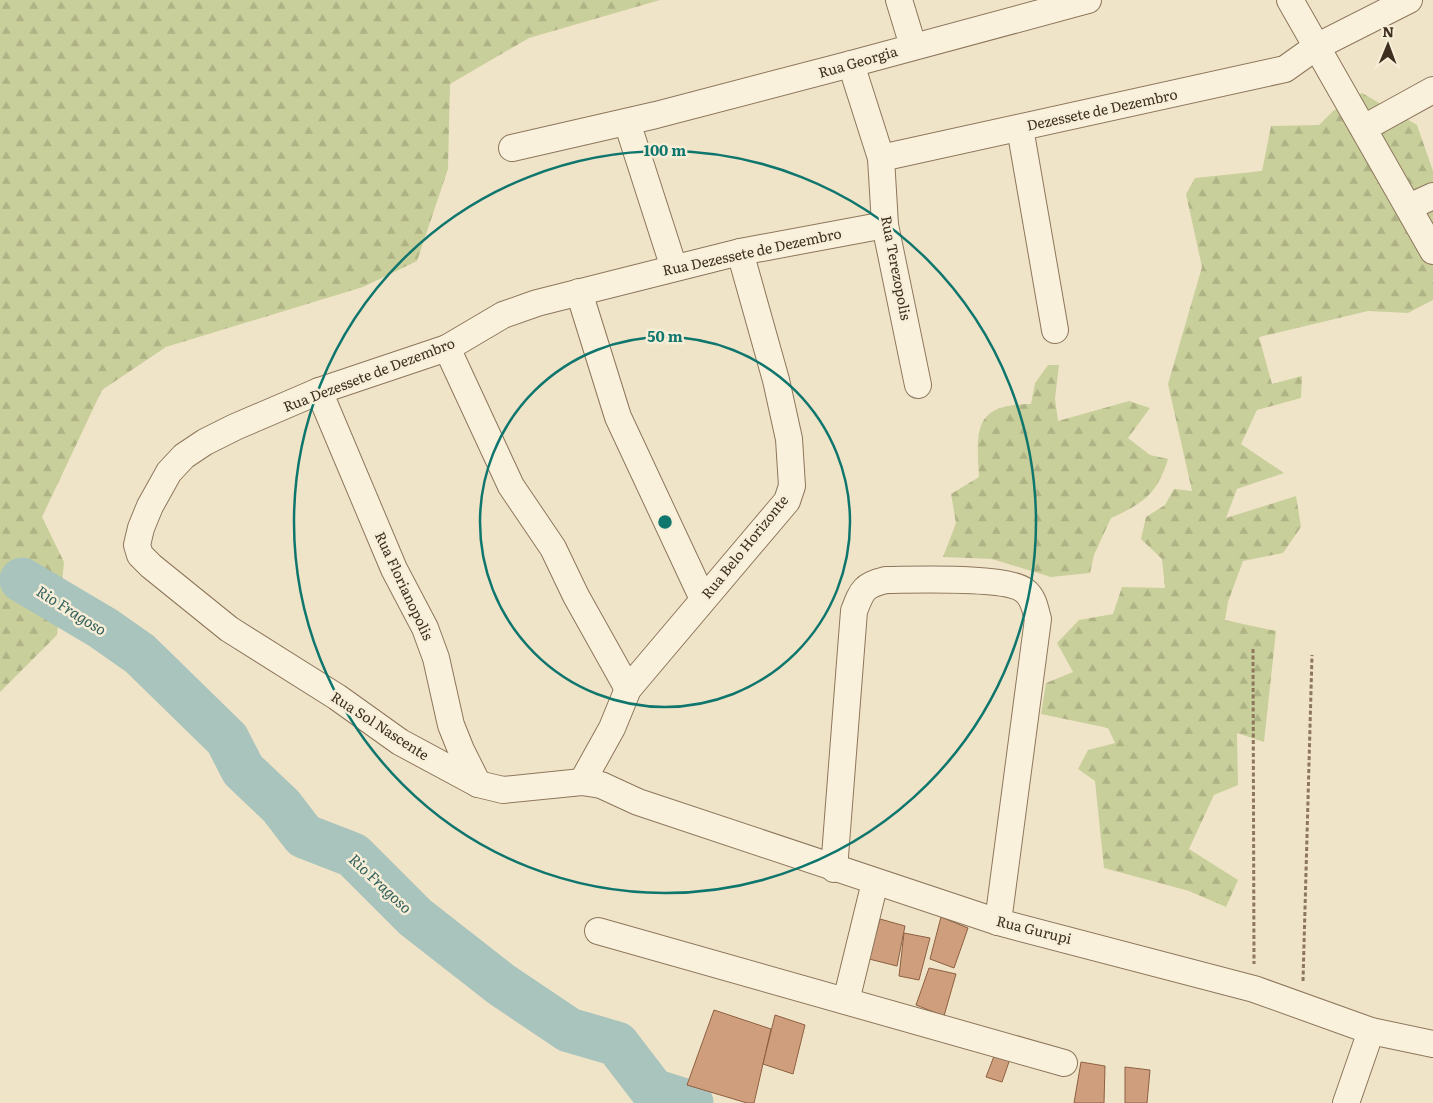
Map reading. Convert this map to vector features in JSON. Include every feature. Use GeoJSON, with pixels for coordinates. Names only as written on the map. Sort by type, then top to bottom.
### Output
{"type":"FeatureCollection","features":[{"type":"Feature","properties":{"kind":"street"},"geometry":{"type":"LineString","coordinates":[[899,0],[913,46]]}},
{"type":"Feature","properties":{"kind":"street"},"geometry":{"type":"LineString","coordinates":[[1290,0],[1433,251]]}},
{"type":"Feature","properties":{"kind":"street","name":"Dezessete de Dezembro"},"geometry":{"type":"LineString","coordinates":[[881,158],[1285,69],[1316,47],[1409,0]]}},
{"type":"Feature","properties":{"kind":"street","name":"Rua Georgia"},"geometry":{"type":"LineString","coordinates":[[512,148],[628,122],[1083,1]]}},
{"type":"Feature","properties":{"kind":"street","name":"Rua Terezopolis"},"geometry":{"type":"LineString","coordinates":[[851,64],[881,158],[885,224],[918,385]]}},
{"type":"Feature","properties":{"kind":"street"},"geometry":{"type":"LineString","coordinates":[[1364,128],[1433,90]]}},
{"type":"Feature","properties":{"kind":"street"},"geometry":{"type":"LineString","coordinates":[[628,122],[674,268]]}},
{"type":"Feature","properties":{"kind":"street"},"geometry":{"type":"LineString","coordinates":[[1020,128],[1055,330]]}},
{"type":"Feature","properties":{"kind":"street"},"geometry":{"type":"LineString","coordinates":[[1409,207],[1433,196]]}},
{"type":"Feature","properties":{"kind":"street","name":"Rua Dezessete de Dezembro"},"geometry":{"type":"LineString","coordinates":[[151,566],[140,555],[137,545],[140,528],[169,472],[184,456],[228,431],[320,391],[447,348],[503,316],[537,302],[740,252],[885,224]]}},
{"type":"Feature","properties":{"kind":"street","name":"Rua Belo Horizonte"},"geometry":{"type":"LineString","coordinates":[[582,782],[612,728],[628,689],[787,501],[792,486],[789,439],[778,388],[740,252]]}},
{"type":"Feature","properties":{"kind":"street"},"geometry":{"type":"LineString","coordinates":[[579,292],[618,417],[703,599]]}},
{"type":"Feature","properties":{"kind":"street"},"geometry":{"type":"LineString","coordinates":[[447,348],[511,486],[553,548],[576,596],[628,689]]}},
{"type":"Feature","properties":{"kind":"street","name":"Rua Florianopolis"},"geometry":{"type":"LineString","coordinates":[[320,391],[394,568],[425,628],[436,658],[451,724],[461,750],[478,784]]}},
{"type":"Feature","properties":{"kind":"street","name":"Rua Sol Nascente"},"geometry":{"type":"LineString","coordinates":[[151,566],[229,629],[338,697],[400,742],[478,784],[503,790],[582,782],[601,785],[638,802]]}},
{"type":"Feature","properties":{"kind":"street"},"geometry":{"type":"LineString","coordinates":[[834,868],[854,612],[861,592],[871,584],[886,580],[1004,583],[1025,590],[1033,600],[1038,619],[998,922]]}},
{"type":"Feature","properties":{"kind":"street","name":"Rua Gurupi"},"geometry":{"type":"LineString","coordinates":[[638,802],[998,922],[1254,990],[1370,1031],[1433,1044]]}},
{"type":"Feature","properties":{"kind":"street"},"geometry":{"type":"LineString","coordinates":[[846,1001],[875,882]]}},
{"type":"Feature","properties":{"kind":"street"},"geometry":{"type":"LineString","coordinates":[[598,931],[1064,1063]]}},
{"type":"Feature","properties":{"kind":"street"},"geometry":{"type":"LineString","coordinates":[[1346,1103],[1370,1031]]}},
{"type":"Feature","properties":{"kind":"path"},"geometry":{"type":"LineString","coordinates":[[1253,649],[1254,990]]}},
{"type":"Feature","properties":{"kind":"path"},"geometry":{"type":"LineString","coordinates":[[1302,1006],[1312,655]]}},
{"type":"Feature","properties":{"kind":"green space"},"geometry":{"type":"Polygon","coordinates":[[[0,0],[660,0],[529,38],[450,84],[448,169],[417,261],[363,287],[166,347],[102,390],[42,517],[64,562],[57,635],[0,692],[0,0]]]}},
{"type":"Feature","properties":{"kind":"green space"},"geometry":{"type":"Polygon","coordinates":[[[1362,93],[1417,125],[1433,171],[1433,300],[1408,313],[1368,311],[1259,337],[1272,384],[1302,376],[1301,398],[1257,410],[1241,444],[1284,473],[1237,489],[1226,518],[1296,496],[1301,527],[1283,553],[1243,561],[1228,602],[1225,620],[1276,631],[1264,742],[1237,733],[1238,785],[1214,795],[1189,849],[1238,880],[1226,907],[1189,891],[1104,868],[1095,781],[1078,769],[1088,750],[1115,743],[1108,728],[1041,714],[1046,683],[1073,672],[1057,643],[1079,620],[1113,614],[1122,587],[1165,588],[1162,559],[1141,539],[1146,517],[1165,505],[1174,489],[1192,491],[1168,384],[1202,267],[1186,194],[1195,178],[1262,171],[1271,126],[1319,125],[1333,111],[1362,93]]]}},
{"type":"Feature","properties":{"kind":"green space"},"geometry":{"type":"Polygon","coordinates":[[[1048,365],[1059,365],[1055,399],[1058,421],[1129,401],[1150,408],[1128,438],[1150,455],[1168,459],[1159,481],[1141,502],[1111,518],[1094,555],[1090,573],[1051,577],[992,559],[943,557],[956,523],[951,494],[979,477],[978,445],[982,422],[989,414],[998,409],[1012,405],[1031,404],[1035,383],[1048,365]]]}},
{"type":"Feature","properties":{"kind":"building"},"geometry":{"type":"Polygon","coordinates":[[[941,917],[968,928],[954,968],[930,959],[941,917]]]}},
{"type":"Feature","properties":{"kind":"building"},"geometry":{"type":"Polygon","coordinates":[[[880,919],[905,926],[897,966],[869,959],[880,919]]]}},
{"type":"Feature","properties":{"kind":"building"},"geometry":{"type":"Polygon","coordinates":[[[904,933],[930,938],[919,980],[899,976],[904,933]]]}},
{"type":"Feature","properties":{"kind":"building"},"geometry":{"type":"Polygon","coordinates":[[[929,968],[956,974],[944,1016],[916,1005],[929,968]]]}},
{"type":"Feature","properties":{"kind":"building"},"geometry":{"type":"Polygon","coordinates":[[[714,1010],[771,1029],[754,1103],[747,1103],[687,1085],[714,1010]]]}},
{"type":"Feature","properties":{"kind":"building"},"geometry":{"type":"Polygon","coordinates":[[[775,1015],[805,1025],[793,1074],[763,1064],[775,1015]]]}},
{"type":"Feature","properties":{"kind":"building"},"geometry":{"type":"Polygon","coordinates":[[[996,1051],[1011,1056],[1002,1082],[986,1077],[996,1051]]]}},
{"type":"Feature","properties":{"kind":"building"},"geometry":{"type":"Polygon","coordinates":[[[1081,1062],[1105,1066],[1104,1103],[1074,1103],[1081,1062]]]}},
{"type":"Feature","properties":{"kind":"building"},"geometry":{"type":"Polygon","coordinates":[[[1125,1067],[1150,1070],[1147,1103],[1125,1103],[1125,1067]]]}},
{"type":"Feature","properties":{"kind":"waterway","name":"Rio Fragoso"},"geometry":{"type":"LineString","coordinates":[[22,580],[103,628],[140,654],[227,739],[243,770],[281,806],[304,836],[353,855],[415,917],[502,985],[569,1030],[617,1044],[653,1091],[691,1103]]}}]}
